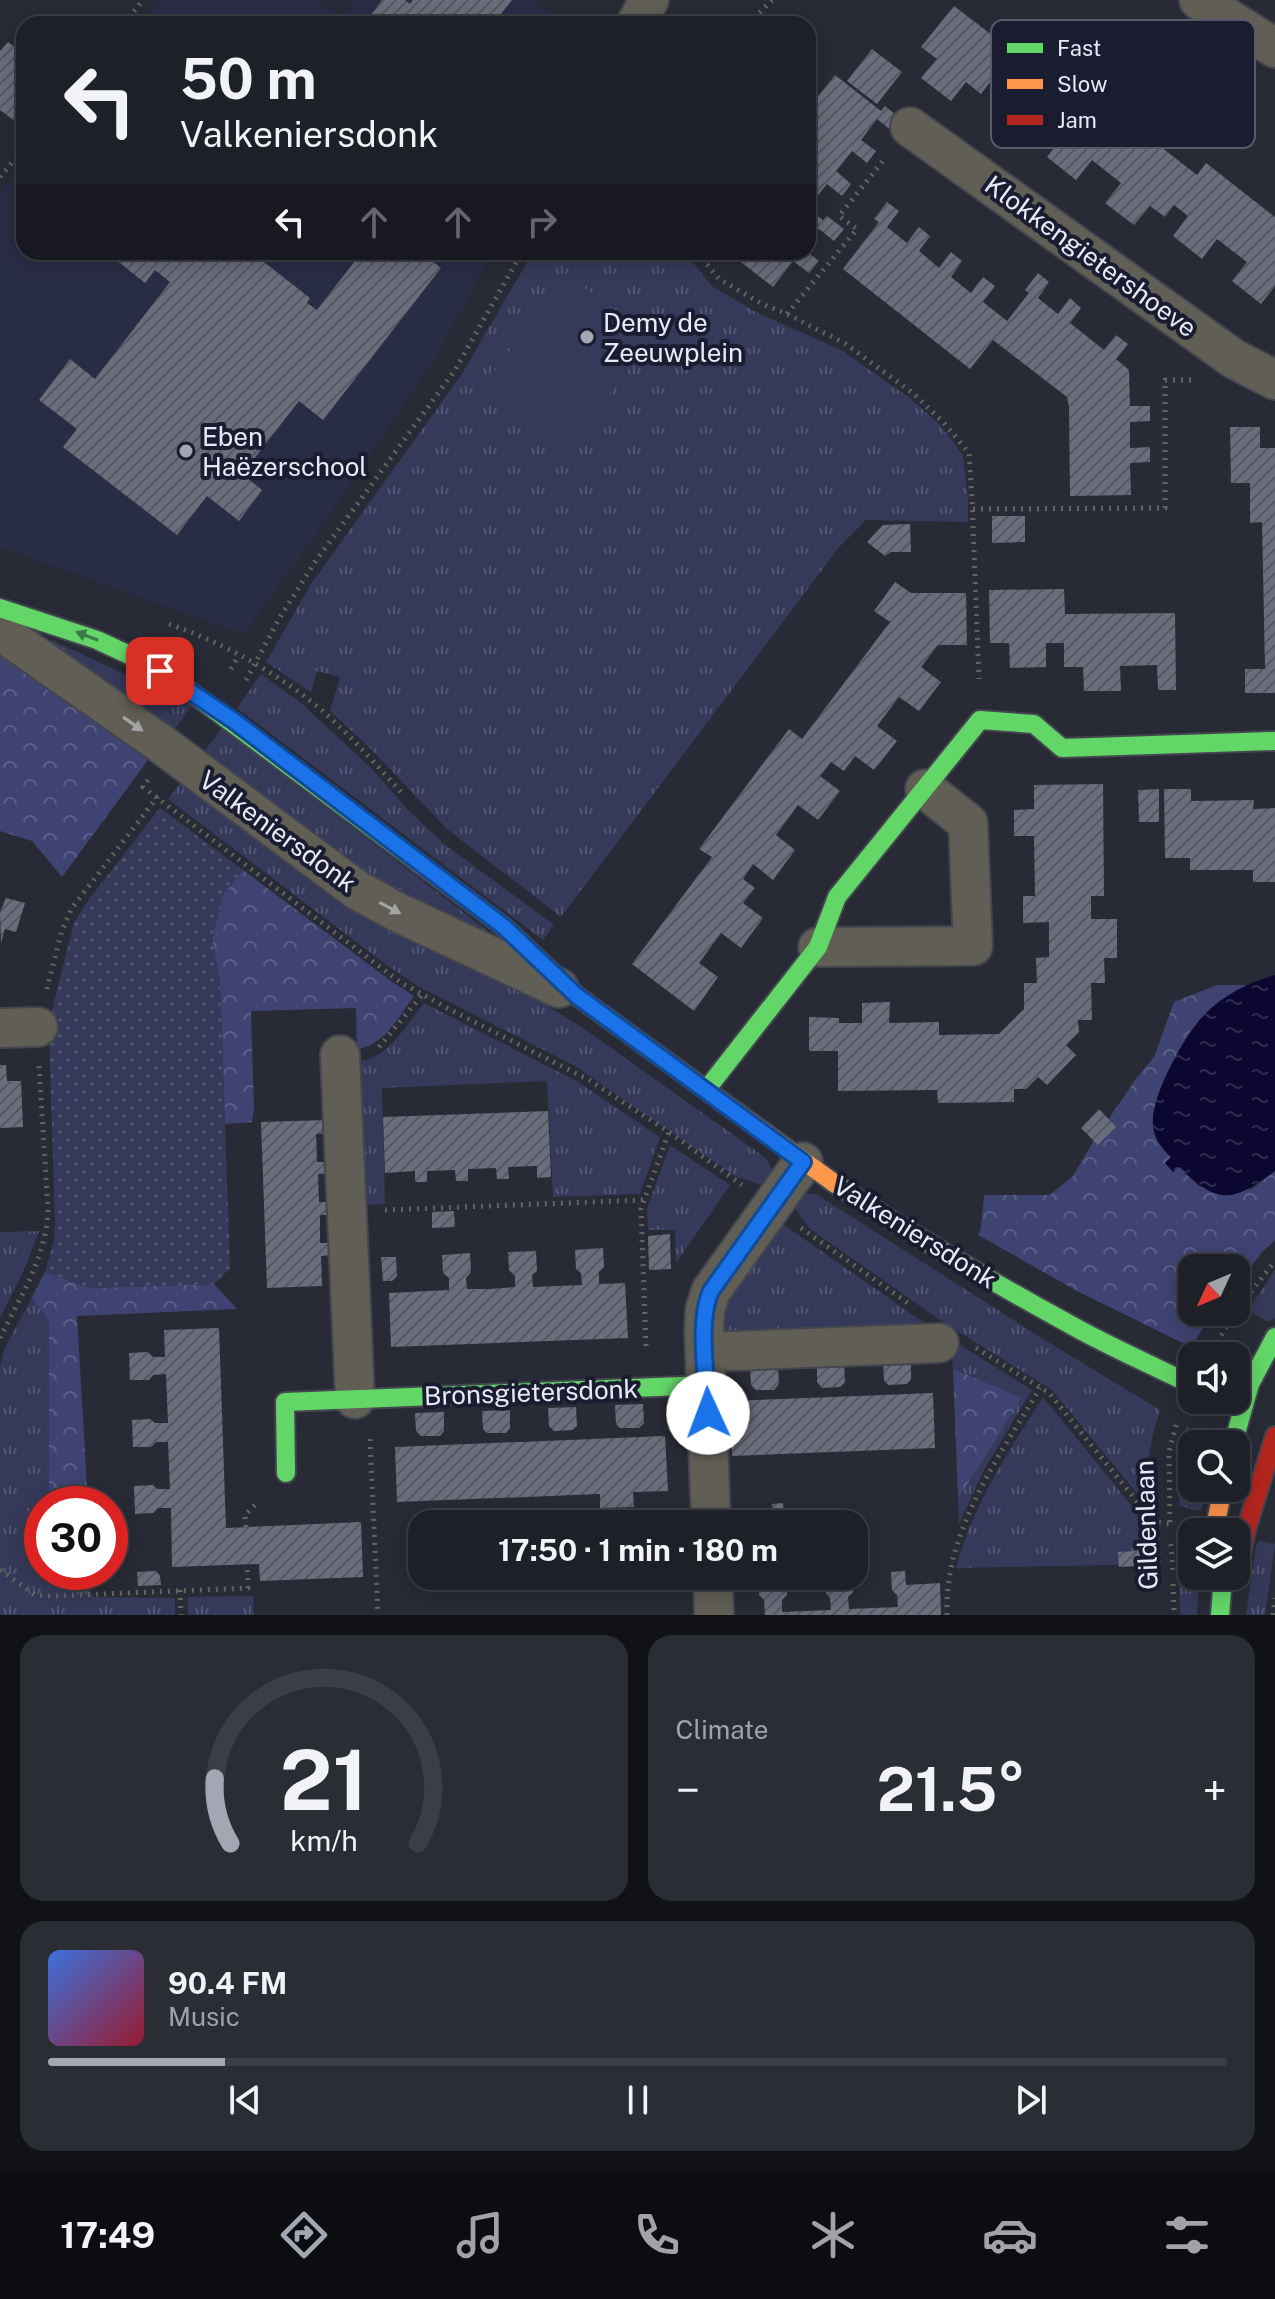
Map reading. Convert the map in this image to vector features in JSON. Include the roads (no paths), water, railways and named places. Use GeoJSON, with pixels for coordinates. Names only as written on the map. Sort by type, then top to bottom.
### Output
{"type":"FeatureCollection","features":[{"type":"Feature","properties":{"kind":"street"},"geometry":{"type":"LineString","coordinates":[[1199,0],[1231,20]]}},
{"type":"Feature","properties":{"kind":"street"},"geometry":{"type":"LineString","coordinates":[[1255,35],[1275,48]]}},
{"type":"Feature","properties":{"kind":"street","name":"Klokkengietershoeve"},"geometry":{"type":"LineString","coordinates":[[910,127],[1234,359],[1275,380]]}},
{"type":"Feature","properties":{"kind":"street","name":"Valkeniersdonk"},"geometry":{"type":"LineString","coordinates":[[0,608],[81,633],[160,671],[222,713],[503,926],[577,996],[803,1162],[897,1225],[1013,1293],[1178,1378]]}},
{"type":"Feature","properties":{"kind":"street","name":"Valkeniersdonk"},"geometry":{"type":"LineString","coordinates":[[0,631],[357,890],[397,912],[577,996]]}},
{"type":"Feature","properties":{"kind":"street"},"geometry":{"type":"LineString","coordinates":[[706,1090],[818,947],[837,897],[980,720],[1034,724],[1062,748],[1275,741]]}},
{"type":"Feature","properties":{"kind":"street"},"geometry":{"type":"LineString","coordinates":[[818,947],[973,946],[968,823],[925,789]]}},
{"type":"Feature","properties":{"kind":"street"},"geometry":{"type":"LineString","coordinates":[[0,1028],[38,1027]]}},
{"type":"Feature","properties":{"kind":"street"},"geometry":{"type":"LineString","coordinates":[[340,1055],[361,1398]]}},
{"type":"Feature","properties":{"kind":"street"},"geometry":{"type":"LineString","coordinates":[[711,1510],[705,1310],[711,1291],[803,1162]]}},
{"type":"Feature","properties":{"kind":"street"},"geometry":{"type":"LineString","coordinates":[[1275,1337],[1233,1418],[1275,1427]]}},
{"type":"Feature","properties":{"kind":"street","name":"Bronsgietersdonk"},"geometry":{"type":"LineString","coordinates":[[286,1473],[285,1402],[648,1388],[706,1368],[957,1345]]}},
{"type":"Feature","properties":{"kind":"street"},"geometry":{"type":"LineString","coordinates":[[1250,1518],[1275,1436]]}},
{"type":"Feature","properties":{"kind":"street"},"geometry":{"type":"LineString","coordinates":[[713,1590],[714,1615]]}},
{"type":"Feature","properties":{"kind":"street"},"geometry":{"type":"LineString","coordinates":[[1220,1615],[1222,1590]]}},
{"type":"Feature","properties":{"kind":"water"},"geometry":{"type":"Polygon","coordinates":[[[1275,975],[1275,1171],[1236,1194],[1215,1193],[1179,1167],[1173,1172],[1165,1163],[1171,1157],[1159,1142],[1153,1125],[1157,1099],[1179,1051],[1205,1014],[1237,990],[1275,975]]]}},
{"type":"Feature","properties":{"kind":"place","name":"Demy de Zeeuwplein"},"geometry":{"type":"Point","coordinates":[587,337]}},
{"type":"Feature","properties":{"kind":"place","name":"Eben Haëzerschool"},"geometry":{"type":"Point","coordinates":[186,451]}}]}
